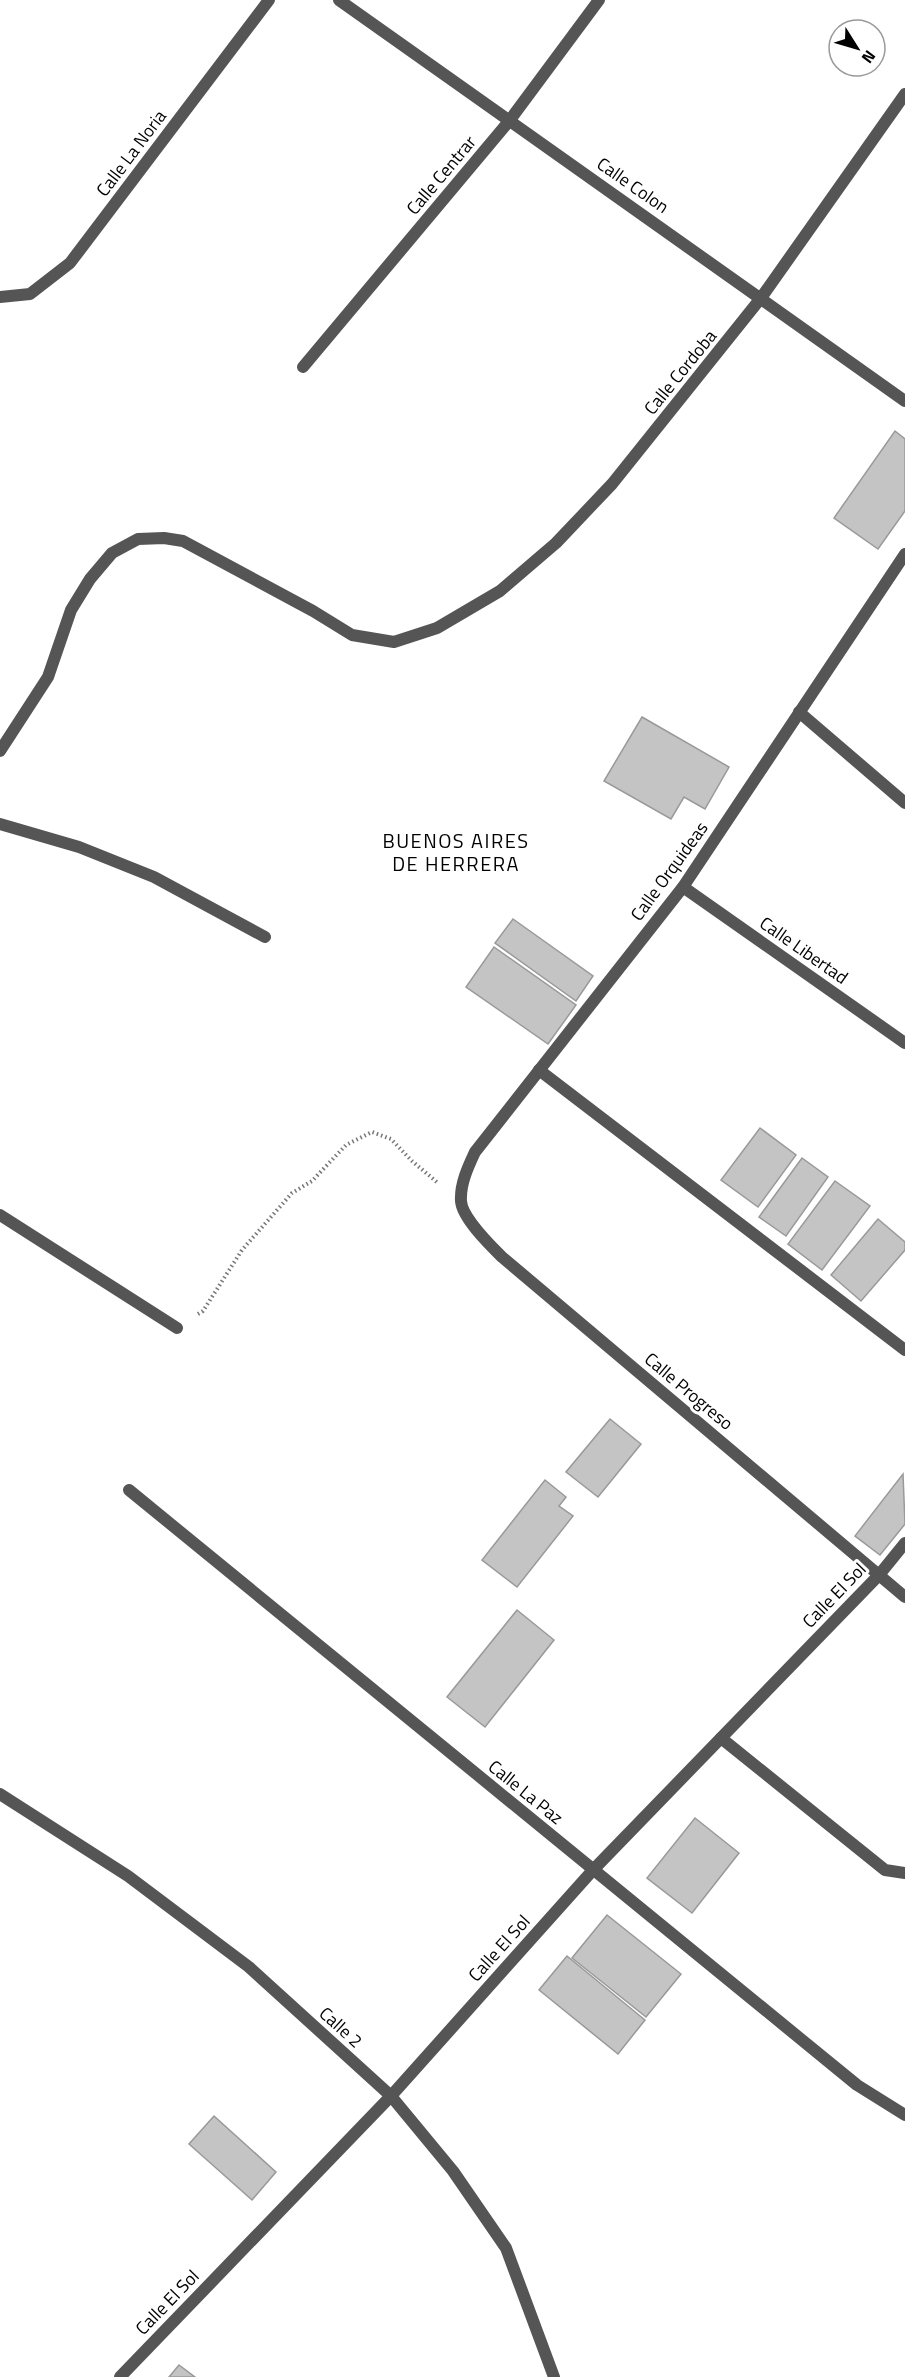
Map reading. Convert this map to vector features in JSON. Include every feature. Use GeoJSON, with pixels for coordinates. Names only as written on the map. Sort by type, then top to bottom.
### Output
{"type":"FeatureCollection","features":[{"type":"Feature","properties":{"kind":"street","name":"Calle La Noria"},"geometry":{"type":"LineString","coordinates":[[0,297],[30,294],[70,263],[269,0]]}},
{"type":"Feature","properties":{"kind":"street","name":"Calle Colon"},"geometry":{"type":"LineString","coordinates":[[339,0],[905,401]]}},
{"type":"Feature","properties":{"kind":"street","name":"Calle Centrar"},"geometry":{"type":"LineString","coordinates":[[303,367],[510,120],[599,0]]}},
{"type":"Feature","properties":{"kind":"street","name":"Calle Cordoba"},"geometry":{"type":"LineString","coordinates":[[0,751],[48,677],[71,610],[90,579],[112,553],[138,539],[164,538],[183,541],[303,605],[352,635],[394,642],[437,628],[500,591],[556,543],[612,484],[761,298],[905,94]]}},
{"type":"Feature","properties":{"kind":"street","name":"Calle Orquideas"},"geometry":{"type":"LineString","coordinates":[[461,1203],[465,1175],[475,1152],[683,887],[905,554]]}},
{"type":"Feature","properties":{"kind":"street"},"geometry":{"type":"LineString","coordinates":[[799,712],[905,803]]}},
{"type":"Feature","properties":{"kind":"street"},"geometry":{"type":"LineString","coordinates":[[0,824],[79,847],[154,877],[265,937]]}},
{"type":"Feature","properties":{"kind":"street","name":"Calle Libertad"},"geometry":{"type":"LineString","coordinates":[[683,887],[905,1043]]}},
{"type":"Feature","properties":{"kind":"street"},"geometry":{"type":"LineString","coordinates":[[538,1070],[905,1350]]}},
{"type":"Feature","properties":{"kind":"street","name":"Calle Progreso"},"geometry":{"type":"LineString","coordinates":[[461,1203],[477,1232],[502,1257],[905,1597]]}},
{"type":"Feature","properties":{"kind":"street"},"geometry":{"type":"LineString","coordinates":[[0,1215],[177,1328]]}},
{"type":"Feature","properties":{"kind":"street","name":"Calle La Paz"},"geometry":{"type":"LineString","coordinates":[[129,1490],[857,2085],[905,2115]]}},
{"type":"Feature","properties":{"kind":"street","name":"Calle El Sol"},"geometry":{"type":"LineString","coordinates":[[120,2377],[391,2096],[593,1870],[879,1575],[905,1544]]}},
{"type":"Feature","properties":{"kind":"street"},"geometry":{"type":"LineString","coordinates":[[721,1738],[885,1870],[905,1873]]}},
{"type":"Feature","properties":{"kind":"street","name":"Calle 2"},"geometry":{"type":"LineString","coordinates":[[0,1794],[128,1876],[249,1967],[391,2096],[453,2171],[506,2248],[554,2377]]}},
{"type":"Feature","properties":{"kind":"path"},"geometry":{"type":"LineString","coordinates":[[177,1328],[203,1311],[242,1250],[292,1193],[312,1181],[346,1145],[372,1132],[391,1139],[412,1161],[461,1203]]}},
{"type":"Feature","properties":{"kind":"building"},"geometry":{"type":"Polygon","coordinates":[[[895,431],[905,439],[905,511],[878,549],[834,518],[895,431]]]}},
{"type":"Feature","properties":{"kind":"building"},"geometry":{"type":"Polygon","coordinates":[[[642,717],[729,767],[705,809],[684,797],[671,819],[604,781],[642,717]]]}},
{"type":"Feature","properties":{"kind":"building"},"geometry":{"type":"Polygon","coordinates":[[[513,919],[593,976],[576,1001],[495,943],[513,919]]]}},
{"type":"Feature","properties":{"kind":"building"},"geometry":{"type":"Polygon","coordinates":[[[494,947],[576,1005],[548,1044],[466,987],[494,947]]]}},
{"type":"Feature","properties":{"kind":"building"},"geometry":{"type":"Polygon","coordinates":[[[760,1128],[796,1155],[758,1207],[721,1180],[760,1128]]]}},
{"type":"Feature","properties":{"kind":"building"},"geometry":{"type":"Polygon","coordinates":[[[802,1158],[828,1177],[786,1236],[759,1217],[802,1158]]]}},
{"type":"Feature","properties":{"kind":"building"},"geometry":{"type":"Polygon","coordinates":[[[835,1181],[870,1206],[822,1270],[788,1244],[835,1181]]]}},
{"type":"Feature","properties":{"kind":"building"},"geometry":{"type":"Polygon","coordinates":[[[878,1219],[905,1242],[905,1250],[861,1301],[831,1275],[878,1219]]]}},
{"type":"Feature","properties":{"kind":"building"},"geometry":{"type":"Polygon","coordinates":[[[610,1419],[641,1444],[598,1497],[566,1472],[610,1419]]]}},
{"type":"Feature","properties":{"kind":"building"},"geometry":{"type":"Polygon","coordinates":[[[903,1474],[905,1524],[880,1555],[855,1536],[903,1474]]]}},
{"type":"Feature","properties":{"kind":"building"},"geometry":{"type":"Polygon","coordinates":[[[545,1480],[566,1497],[559,1506],[573,1516],[517,1587],[482,1560],[545,1480]]]}},
{"type":"Feature","properties":{"kind":"building"},"geometry":{"type":"Polygon","coordinates":[[[517,1610],[554,1640],[485,1727],[447,1697],[517,1610]]]}},
{"type":"Feature","properties":{"kind":"building"},"geometry":{"type":"Polygon","coordinates":[[[695,1818],[739,1853],[692,1913],[647,1878],[695,1818]]]}},
{"type":"Feature","properties":{"kind":"building"},"geometry":{"type":"Polygon","coordinates":[[[607,1915],[681,1974],[646,2017],[572,1958],[607,1915]]]}},
{"type":"Feature","properties":{"kind":"building"},"geometry":{"type":"Polygon","coordinates":[[[567,1956],[645,2020],[618,2054],[539,1990],[567,1956]]]}},
{"type":"Feature","properties":{"kind":"building"},"geometry":{"type":"Polygon","coordinates":[[[214,2116],[276,2172],[252,2200],[189,2144],[214,2116]]]}},
{"type":"Feature","properties":{"kind":"building"},"geometry":{"type":"Polygon","coordinates":[[[179,2365],[195,2377],[169,2377],[179,2365]]]}},
{"type":"Feature","properties":{"kind":"district","name":"BUENOS AIRES DE HERRERA"},"geometry":{"type":"Point","coordinates":[456,852]}}]}
